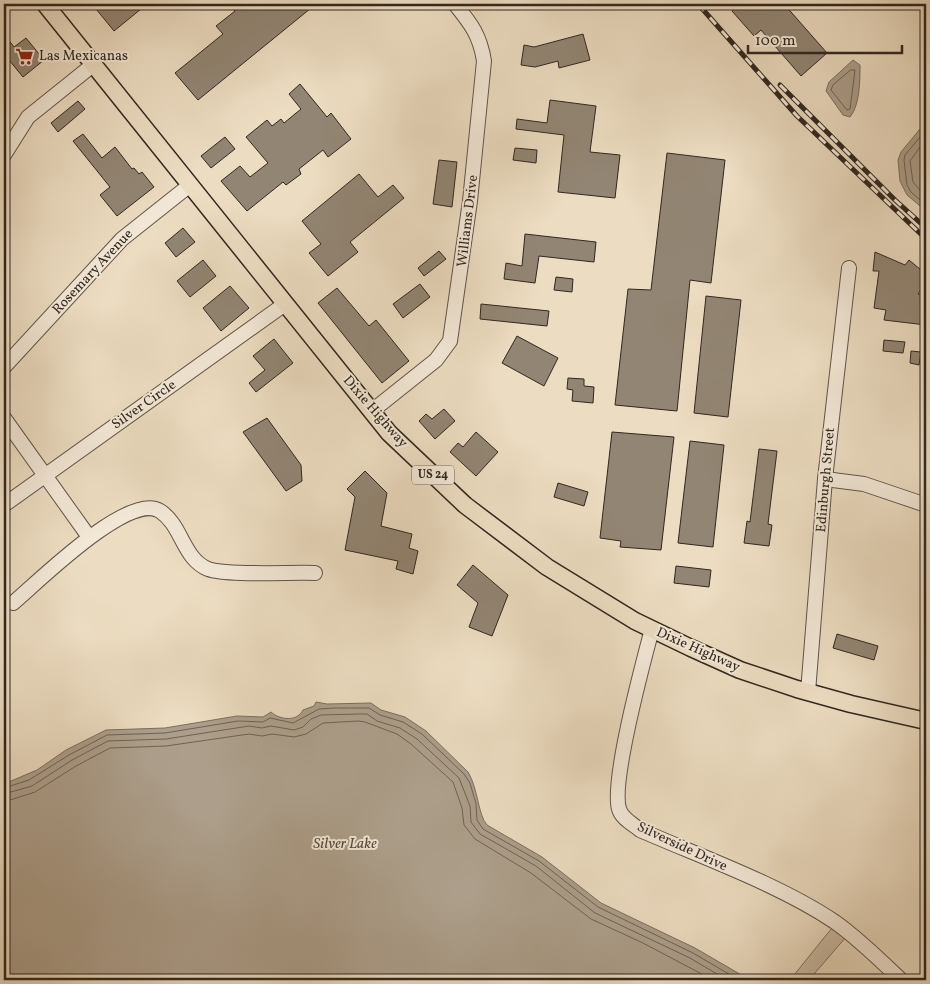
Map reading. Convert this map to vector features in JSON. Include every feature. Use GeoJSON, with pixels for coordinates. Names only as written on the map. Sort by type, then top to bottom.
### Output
{"type":"FeatureCollection","features":[{"type":"Feature","properties":{"kind":"main road","name":"Dixie Highway"},"geometry":{"type":"LineString","coordinates":[[45,4],[389,433],[465,505],[547,567],[652,629],[740,670],[808,692],[926,721]]}},
{"type":"Feature","properties":{"kind":"street","name":"Williams Drive"},"geometry":{"type":"LineString","coordinates":[[372,411],[436,360],[450,341],[470,201],[484,61],[478,35],[455,4]]}},
{"type":"Feature","properties":{"kind":"street"},"geometry":{"type":"LineString","coordinates":[[4,155],[28,118],[94,64]]}},
{"type":"Feature","properties":{"kind":"street","name":"Rosemary Avenue"},"geometry":{"type":"LineString","coordinates":[[4,368],[122,239],[190,185]]}},
{"type":"Feature","properties":{"kind":"street","name":"Edinburgh Street"},"geometry":{"type":"LineString","coordinates":[[808,692],[825,478],[849,268]]}},
{"type":"Feature","properties":{"kind":"street","name":"Silver Circle"},"geometry":{"type":"LineString","coordinates":[[4,505],[285,304]]}},
{"type":"Feature","properties":{"kind":"street"},"geometry":{"type":"LineString","coordinates":[[4,418],[89,537]]}},
{"type":"Feature","properties":{"kind":"street"},"geometry":{"type":"LineString","coordinates":[[825,478],[864,484],[926,505]]}},
{"type":"Feature","properties":{"kind":"street"},"geometry":{"type":"LineString","coordinates":[[14,603],[89,537],[139,509],[153,508],[166,517],[190,554],[209,570],[315,573]]}},
{"type":"Feature","properties":{"kind":"street","name":"Silverside Drive"},"geometry":{"type":"LineString","coordinates":[[652,629],[622,764],[617,798],[620,811],[640,830],[772,888],[820,913],[861,942],[901,980]]}},
{"type":"Feature","properties":{"kind":"shaded area"},"geometry":{"type":"Polygon","coordinates":[[[832,928],[846,937],[809,980],[790,980],[832,928]]]}},
{"type":"Feature","properties":{"kind":"water"},"geometry":{"type":"Polygon","coordinates":[[[853,60],[860,65],[859,85],[858,99],[850,117],[843,115],[826,91],[829,82],[853,60]]]}},
{"type":"Feature","properties":{"kind":"water"},"geometry":{"type":"Polygon","coordinates":[[[926,124],[926,211],[907,195],[900,181],[898,160],[901,152],[926,124]]]}},
{"type":"Feature","properties":{"kind":"water","name":"Silver Lake"},"geometry":{"type":"Polygon","coordinates":[[[316,702],[327,704],[371,703],[381,710],[405,717],[426,731],[468,772],[487,825],[542,857],[601,903],[695,948],[750,980],[4,980],[4,784],[37,770],[66,750],[106,730],[165,728],[237,716],[263,717],[271,712],[279,717],[293,718],[303,710],[314,706],[316,702]]]}},
{"type":"Feature","properties":{"kind":"building"},"geometry":{"type":"Polygon","coordinates":[[[103,4],[137,4],[141,9],[114,31],[96,9],[103,4]]]}},
{"type":"Feature","properties":{"kind":"building"},"geometry":{"type":"Polygon","coordinates":[[[237,4],[316,4],[198,100],[175,73],[223,34],[216,26],[235,11],[232,7],[237,4]]]}},
{"type":"Feature","properties":{"kind":"building"},"geometry":{"type":"Polygon","coordinates":[[[740,4],[784,4],[827,53],[801,76],[761,30],[754,36],[732,11],[740,4]]]}},
{"type":"Feature","properties":{"kind":"building"},"geometry":{"type":"Polygon","coordinates":[[[4,34],[14,47],[26,38],[44,60],[23,77],[9,60],[4,64],[4,34]]]}},
{"type":"Feature","properties":{"kind":"building"},"geometry":{"type":"Polygon","coordinates":[[[583,34],[590,60],[559,68],[558,61],[535,67],[521,65],[524,45],[534,47],[583,34]]]}},
{"type":"Feature","properties":{"kind":"building"},"geometry":{"type":"Polygon","coordinates":[[[300,84],[327,117],[331,113],[351,139],[328,157],[323,150],[299,169],[301,174],[286,185],[283,182],[247,211],[221,181],[240,166],[250,177],[268,163],[246,137],[267,120],[272,126],[281,119],[284,123],[301,109],[289,94],[300,84]]]}},
{"type":"Feature","properties":{"kind":"building"},"geometry":{"type":"Polygon","coordinates":[[[550,100],[596,106],[590,152],[620,155],[615,198],[558,192],[564,135],[516,129],[517,119],[547,123],[550,100]]]}},
{"type":"Feature","properties":{"kind":"building"},"geometry":{"type":"Polygon","coordinates":[[[78,101],[85,109],[58,132],[51,123],[78,101]]]}},
{"type":"Feature","properties":{"kind":"building"},"geometry":{"type":"Polygon","coordinates":[[[83,134],[102,158],[115,147],[132,169],[134,168],[139,174],[142,172],[154,187],[117,216],[100,195],[110,187],[73,141],[83,134]]]}},
{"type":"Feature","properties":{"kind":"building"},"geometry":{"type":"Polygon","coordinates":[[[225,137],[235,149],[211,168],[201,156],[225,137]]]}},
{"type":"Feature","properties":{"kind":"building"},"geometry":{"type":"Polygon","coordinates":[[[515,148],[537,150],[536,163],[513,160],[515,148]]]}},
{"type":"Feature","properties":{"kind":"building"},"geometry":{"type":"Polygon","coordinates":[[[667,153],[725,160],[711,283],[690,280],[677,411],[615,405],[628,289],[651,290],[667,153]]]}},
{"type":"Feature","properties":{"kind":"building"},"geometry":{"type":"Polygon","coordinates":[[[439,160],[457,162],[452,207],[433,204],[439,160]]]}},
{"type":"Feature","properties":{"kind":"building"},"geometry":{"type":"Polygon","coordinates":[[[359,174],[378,197],[393,185],[404,198],[350,242],[358,252],[328,276],[309,253],[321,244],[302,221],[359,174]]]}},
{"type":"Feature","properties":{"kind":"building"},"geometry":{"type":"Polygon","coordinates":[[[183,228],[195,242],[176,257],[165,243],[183,228]]]}},
{"type":"Feature","properties":{"kind":"building"},"geometry":{"type":"Polygon","coordinates":[[[525,234],[596,242],[594,262],[539,256],[535,283],[504,279],[506,263],[522,266],[525,234]]]}},
{"type":"Feature","properties":{"kind":"building"},"geometry":{"type":"Polygon","coordinates":[[[439,251],[446,259],[424,276],[418,268],[439,251]]]}},
{"type":"Feature","properties":{"kind":"building"},"geometry":{"type":"Polygon","coordinates":[[[875,252],[905,265],[909,260],[926,274],[926,283],[918,294],[926,295],[926,325],[884,320],[886,310],[874,308],[879,271],[873,271],[875,252]]]}},
{"type":"Feature","properties":{"kind":"building"},"geometry":{"type":"Polygon","coordinates":[[[203,260],[216,276],[190,297],[177,281],[203,260]]]}},
{"type":"Feature","properties":{"kind":"building"},"geometry":{"type":"Polygon","coordinates":[[[556,277],[573,279],[572,292],[554,290],[556,277]]]}},
{"type":"Feature","properties":{"kind":"building"},"geometry":{"type":"Polygon","coordinates":[[[420,284],[430,297],[403,318],[393,304],[420,284]]]}},
{"type":"Feature","properties":{"kind":"building"},"geometry":{"type":"Polygon","coordinates":[[[230,286],[249,308],[221,331],[203,308],[230,286]]]}},
{"type":"Feature","properties":{"kind":"building"},"geometry":{"type":"Polygon","coordinates":[[[337,288],[369,326],[376,320],[409,361],[382,383],[318,303],[337,288]]]}},
{"type":"Feature","properties":{"kind":"building"},"geometry":{"type":"Polygon","coordinates":[[[706,296],[741,300],[728,417],[694,413],[706,296]]]}},
{"type":"Feature","properties":{"kind":"building"},"geometry":{"type":"Polygon","coordinates":[[[481,304],[549,311],[547,326],[480,319],[481,304]]]}},
{"type":"Feature","properties":{"kind":"building"},"geometry":{"type":"Polygon","coordinates":[[[517,336],[558,358],[544,386],[502,363],[517,336]]]}},
{"type":"Feature","properties":{"kind":"building"},"geometry":{"type":"Polygon","coordinates":[[[274,339],[293,363],[256,392],[249,383],[265,370],[253,356],[274,339]]]}},
{"type":"Feature","properties":{"kind":"building"},"geometry":{"type":"Polygon","coordinates":[[[884,340],[905,342],[903,353],[883,351],[884,340]]]}},
{"type":"Feature","properties":{"kind":"building"},"geometry":{"type":"Polygon","coordinates":[[[911,351],[921,352],[919,365],[910,363],[911,351]]]}},
{"type":"Feature","properties":{"kind":"building"},"geometry":{"type":"Polygon","coordinates":[[[568,378],[584,379],[584,386],[594,387],[593,403],[572,401],[573,390],[567,389],[568,378]]]}},
{"type":"Feature","properties":{"kind":"building"},"geometry":{"type":"Polygon","coordinates":[[[444,409],[455,421],[435,439],[419,421],[426,414],[432,419],[444,409]]]}},
{"type":"Feature","properties":{"kind":"building"},"geometry":{"type":"Polygon","coordinates":[[[267,418],[301,465],[302,481],[286,491],[243,432],[267,418]]]}},
{"type":"Feature","properties":{"kind":"building"},"geometry":{"type":"Polygon","coordinates":[[[476,432],[498,452],[476,476],[450,452],[458,443],[463,447],[476,432]]]}},
{"type":"Feature","properties":{"kind":"building"},"geometry":{"type":"Polygon","coordinates":[[[612,432],[674,437],[661,550],[620,547],[621,541],[600,538],[612,432]]]}},
{"type":"Feature","properties":{"kind":"building"},"geometry":{"type":"Polygon","coordinates":[[[690,441],[724,445],[713,547],[678,543],[690,441]]]}},
{"type":"Feature","properties":{"kind":"building"},"geometry":{"type":"Polygon","coordinates":[[[759,449],[777,451],[768,524],[772,525],[769,546],[744,543],[747,521],[750,522],[759,449]]]}},
{"type":"Feature","properties":{"kind":"building"},"geometry":{"type":"Polygon","coordinates":[[[365,471],[387,493],[381,526],[412,534],[409,548],[418,551],[413,574],[396,569],[398,561],[345,550],[355,497],[347,489],[365,471]]]}},
{"type":"Feature","properties":{"kind":"building"},"geometry":{"type":"Polygon","coordinates":[[[558,483],[588,492],[584,506],[554,497],[558,483]]]}},
{"type":"Feature","properties":{"kind":"building"},"geometry":{"type":"Polygon","coordinates":[[[473,565],[508,595],[492,636],[469,627],[478,603],[457,585],[473,565]]]}},
{"type":"Feature","properties":{"kind":"building"},"geometry":{"type":"Polygon","coordinates":[[[676,566],[711,570],[709,587],[674,583],[676,566]]]}},
{"type":"Feature","properties":{"kind":"building"},"geometry":{"type":"Polygon","coordinates":[[[837,634],[878,646],[874,660],[833,648],[837,634]]]}},
{"type":"Feature","properties":{"kind":"railway"},"geometry":{"type":"LineString","coordinates":[[698,4],[797,116],[926,239]]}},
{"type":"Feature","properties":{"kind":"railway"},"geometry":{"type":"LineString","coordinates":[[780,85],[895,200],[926,228]]}},
{"type":"Feature","properties":{"kind":"place","name":"Las Mexicanas"},"geometry":{"type":"Point","coordinates":[25,56]}}]}
